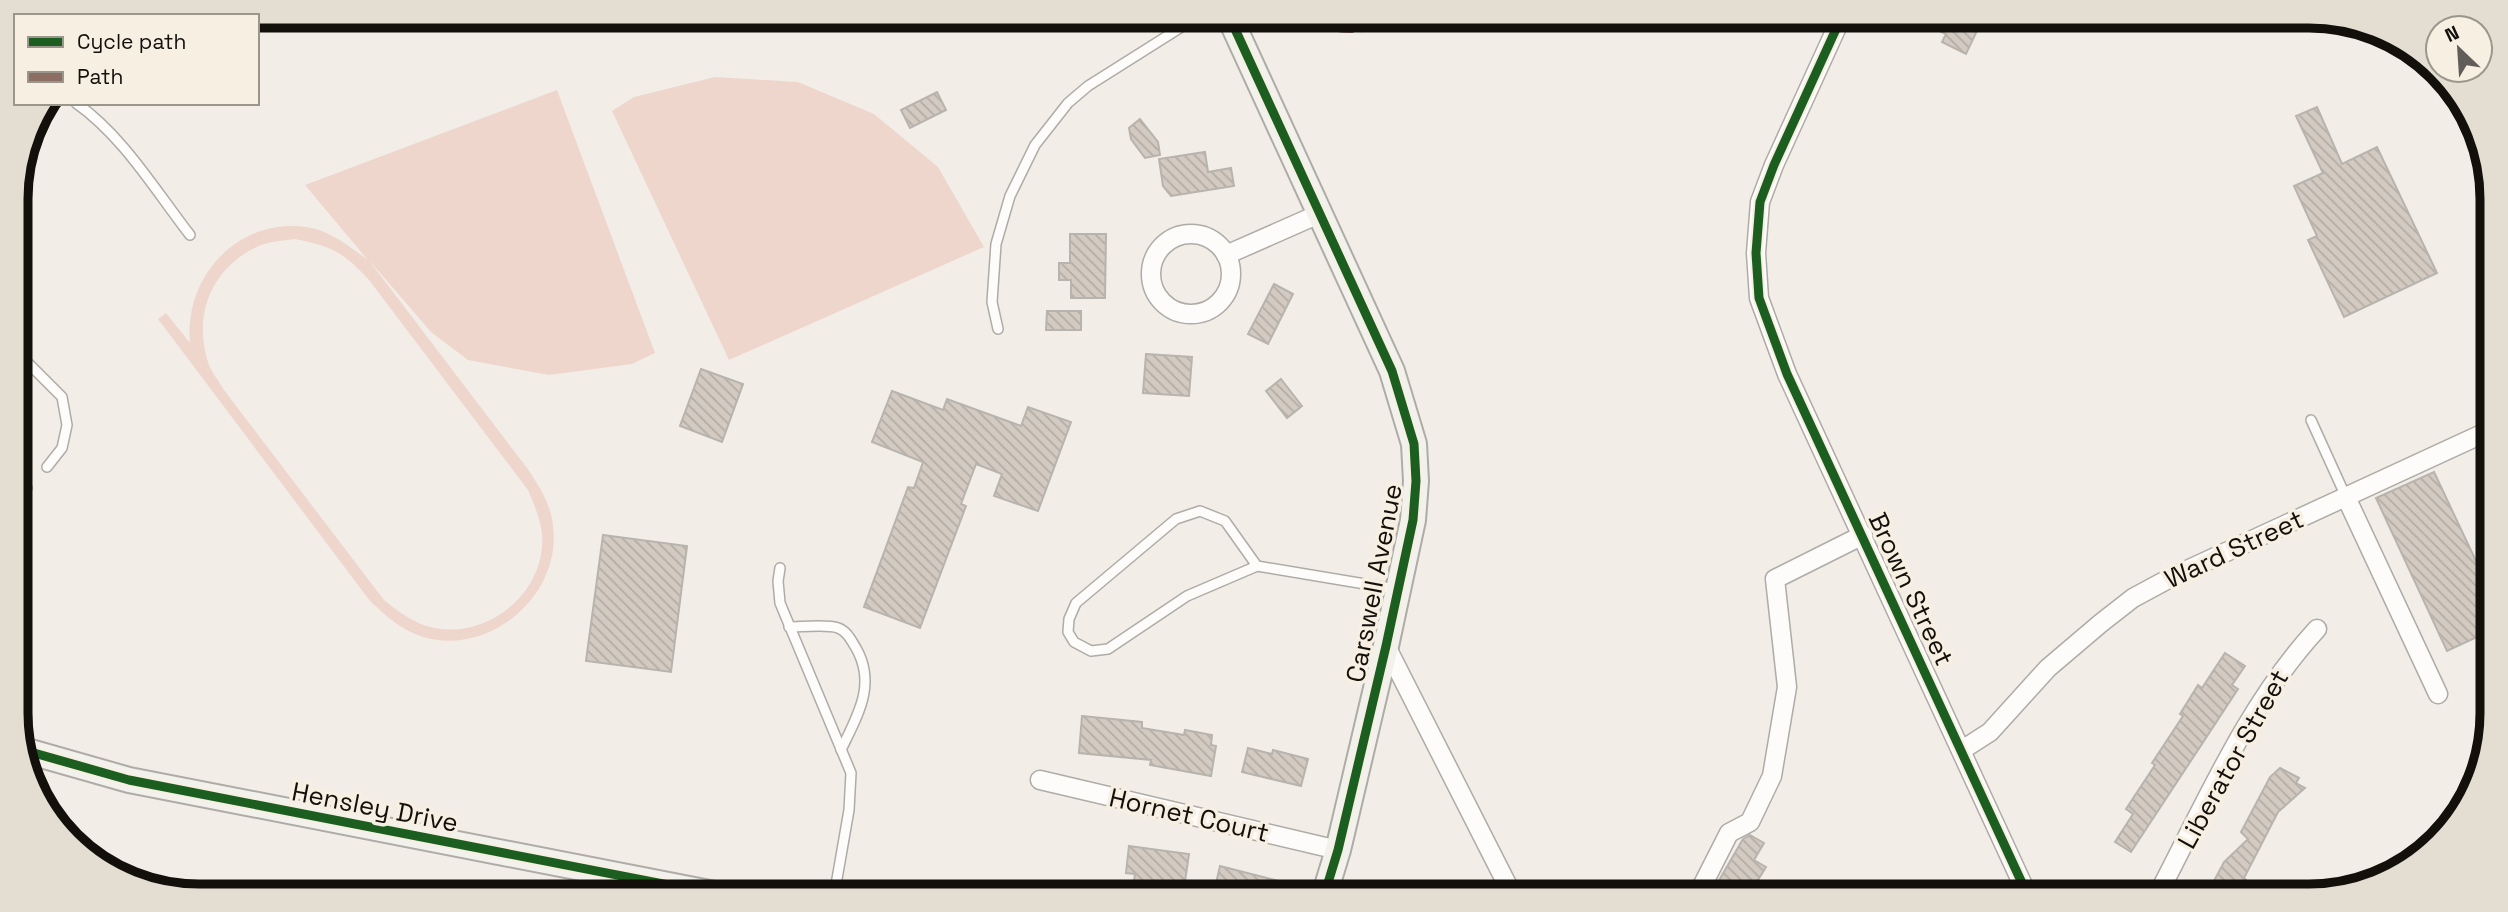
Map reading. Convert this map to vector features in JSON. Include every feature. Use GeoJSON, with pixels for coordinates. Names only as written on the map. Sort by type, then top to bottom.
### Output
{"type":"FeatureCollection","features":[{"type":"Feature","properties":{"kind":"street","name":"Carswell Avenue"},"geometry":{"type":"LineString","coordinates":[[1234,28],[1392,371],[1414,444],[1416,481],[1413,520],[1386,646],[1328,884]]}},
{"type":"Feature","properties":{"kind":"street","name":"Brown Street"},"geometry":{"type":"LineString","coordinates":[[1837,28],[1760,202],[1756,253],[1759,298],[1787,374],[1962,750],[2021,884]]}},
{"type":"Feature","properties":{"kind":"street"},"geometry":{"type":"LineString","coordinates":[[1226,255],[1319,214]]}},
{"type":"Feature","properties":{"kind":"street"},"geometry":{"type":"LineString","coordinates":[[1202,235],[1214,241],[1226,255],[1231,275],[1228,288],[1222,299],[1213,307],[1201,313],[1188,314],[1164,304],[1156,294],[1151,268],[1156,255],[1175,237],[1202,235]]}},
{"type":"Feature","properties":{"kind":"street","name":"Ward Street"},"geometry":{"type":"LineString","coordinates":[[1962,750],[1990,732],[2048,668],[2133,598],[2172,577],[2480,435]]}},
{"type":"Feature","properties":{"kind":"street"},"geometry":{"type":"LineString","coordinates":[[2346,497],[2438,694]]}},
{"type":"Feature","properties":{"kind":"street"},"geometry":{"type":"LineString","coordinates":[[1703,884],[1729,833],[1750,822],[1772,776],[1787,687],[1775,579],[1863,535]]}},
{"type":"Feature","properties":{"kind":"street","name":"Liberator Street"},"geometry":{"type":"LineString","coordinates":[[2163,884],[2256,708],[2291,657],[2317,629]]}},
{"type":"Feature","properties":{"kind":"street"},"geometry":{"type":"LineString","coordinates":[[1386,646],[1507,884]]}},
{"type":"Feature","properties":{"kind":"street","name":"Hensley Drive"},"geometry":{"type":"LineString","coordinates":[[33,753],[129,780],[663,884]]}},
{"type":"Feature","properties":{"kind":"street","name":"Hornet Court"},"geometry":{"type":"LineString","coordinates":[[1040,780],[1338,850]]}},
{"type":"Feature","properties":{"kind":"lane"},"geometry":{"type":"LineString","coordinates":[[998,329],[992,302],[996,244],[1010,196],[1035,145],[1068,103],[1088,86],[1180,28]]}},
{"type":"Feature","properties":{"kind":"lane"},"geometry":{"type":"LineString","coordinates":[[79,105],[114,136],[190,235]]}},
{"type":"Feature","properties":{"kind":"lane"},"geometry":{"type":"LineString","coordinates":[[28,362],[62,397],[68,425],[62,448],[47,467]]}},
{"type":"Feature","properties":{"kind":"lane"},"geometry":{"type":"LineString","coordinates":[[2311,420],[2346,497]]}},
{"type":"Feature","properties":{"kind":"lane"},"geometry":{"type":"LineString","coordinates":[[1257,566],[1225,521],[1200,511],[1176,519],[1076,603],[1069,619],[1068,632],[1074,642],[1091,651],[1108,649],[1187,596],[1257,566],[1398,589]]}},
{"type":"Feature","properties":{"kind":"lane"},"geometry":{"type":"LineString","coordinates":[[780,568],[780,603],[851,773],[849,810],[836,884]]}},
{"type":"Feature","properties":{"kind":"lane"},"geometry":{"type":"LineString","coordinates":[[789,627],[837,627],[848,635],[862,658],[866,685],[862,705],[841,750]]}},
{"type":"Feature","properties":{"kind":"shaded area"},"geometry":{"type":"Polygon","coordinates":[[[715,77],[798,82],[874,114],[938,167],[984,247],[729,360],[612,111],[634,97],[715,77]]]}},
{"type":"Feature","properties":{"kind":"shaded area"},"geometry":{"type":"Polygon","coordinates":[[[557,90],[655,353],[632,364],[549,375],[468,360],[431,332],[368,259],[527,468],[550,510],[553,551],[546,575],[533,597],[516,615],[496,629],[473,638],[448,641],[423,637],[401,626],[376,607],[158,319],[166,313],[190,343],[190,319],[196,296],[206,275],[220,257],[237,242],[258,232],[281,227],[315,229],[338,239],[367,259],[305,185],[557,90]],[[294,239],[261,245],[231,265],[219,278],[205,308],[203,325],[204,343],[211,369],[224,390],[384,600],[414,621],[435,628],[472,627],[490,620],[520,598],[531,583],[538,566],[542,532],[528,490],[369,280],[336,252],[294,239]]]}},
{"type":"Feature","properties":{"kind":"building"},"geometry":{"type":"Polygon","coordinates":[[[1933,28],[1978,28],[1966,54],[1942,42],[1946,34],[1933,28]]]}},
{"type":"Feature","properties":{"kind":"building"},"geometry":{"type":"Polygon","coordinates":[[[937,92],[946,110],[910,128],[901,110],[937,92]]]}},
{"type":"Feature","properties":{"kind":"building"},"geometry":{"type":"Polygon","coordinates":[[[2317,107],[2342,164],[2377,147],[2437,273],[2344,317],[2308,240],[2317,236],[2294,186],[2323,173],[2296,116],[2317,107]]]}},
{"type":"Feature","properties":{"kind":"building"},"geometry":{"type":"Polygon","coordinates":[[[1140,119],[1158,142],[1160,155],[1145,158],[1131,139],[1129,128],[1140,119]]]}},
{"type":"Feature","properties":{"kind":"building"},"geometry":{"type":"Polygon","coordinates":[[[1205,152],[1208,172],[1231,168],[1234,186],[1171,196],[1163,186],[1159,159],[1205,152]]]}},
{"type":"Feature","properties":{"kind":"building"},"geometry":{"type":"Polygon","coordinates":[[[1070,234],[1106,234],[1105,298],[1071,298],[1071,280],[1059,280],[1059,263],[1070,263],[1070,234]]]}},
{"type":"Feature","properties":{"kind":"building"},"geometry":{"type":"Polygon","coordinates":[[[1274,284],[1293,294],[1268,344],[1248,334],[1274,284]]]}},
{"type":"Feature","properties":{"kind":"building"},"geometry":{"type":"Polygon","coordinates":[[[1047,311],[1081,311],[1081,330],[1046,330],[1047,311]]]}},
{"type":"Feature","properties":{"kind":"building"},"geometry":{"type":"Polygon","coordinates":[[[1146,354],[1192,357],[1189,396],[1143,393],[1146,354]]]}},
{"type":"Feature","properties":{"kind":"building"},"geometry":{"type":"Polygon","coordinates":[[[701,369],[743,384],[722,442],[680,426],[701,369]]]}},
{"type":"Feature","properties":{"kind":"building"},"geometry":{"type":"Polygon","coordinates":[[[1281,379],[1302,406],[1287,418],[1266,391],[1281,379]]]}},
{"type":"Feature","properties":{"kind":"building"},"geometry":{"type":"Polygon","coordinates":[[[892,391],[943,410],[947,399],[1021,426],[1028,407],[1071,422],[1038,511],[994,496],[1002,474],[976,464],[961,504],[966,506],[920,628],[864,607],[908,487],[914,488],[923,462],[872,442],[892,391]]]}},
{"type":"Feature","properties":{"kind":"building"},"geometry":{"type":"Polygon","coordinates":[[[2434,472],[2480,570],[2480,636],[2447,651],[2376,498],[2434,472]]]}},
{"type":"Feature","properties":{"kind":"building"},"geometry":{"type":"Polygon","coordinates":[[[603,535],[687,546],[671,672],[586,661],[603,535]]]}},
{"type":"Feature","properties":{"kind":"building"},"geometry":{"type":"Polygon","coordinates":[[[2225,653],[2245,666],[2232,685],[2238,689],[2131,852],[2115,842],[2133,814],[2126,809],[2155,765],[2152,763],[2183,716],[2180,714],[2198,685],[2202,688],[2225,653]]]}},
{"type":"Feature","properties":{"kind":"building"},"geometry":{"type":"Polygon","coordinates":[[[1082,716],[1142,722],[1142,728],[1184,735],[1185,730],[1212,735],[1211,745],[1216,746],[1211,776],[1150,765],[1151,760],[1079,753],[1082,716]]]}},
{"type":"Feature","properties":{"kind":"building"},"geometry":{"type":"Polygon","coordinates":[[[1248,748],[1272,754],[1273,750],[1308,759],[1301,786],[1242,772],[1248,748]]]}},
{"type":"Feature","properties":{"kind":"building"},"geometry":{"type":"Polygon","coordinates":[[[2280,768],[2299,778],[2296,783],[2305,788],[2278,812],[2244,878],[2250,884],[2212,884],[2224,862],[2248,839],[2241,832],[2270,777],[2280,768]]]}},
{"type":"Feature","properties":{"kind":"building"},"geometry":{"type":"Polygon","coordinates":[[[1750,835],[1764,843],[1754,860],[1766,867],[1755,884],[1717,884],[1743,839],[1750,835]]]}},
{"type":"Feature","properties":{"kind":"building"},"geometry":{"type":"Polygon","coordinates":[[[1129,846],[1189,854],[1185,884],[1134,884],[1135,874],[1126,873],[1129,846]]]}},
{"type":"Feature","properties":{"kind":"building"},"geometry":{"type":"Polygon","coordinates":[[[1220,866],[1279,881],[1278,884],[1216,884],[1220,866]]]}},
{"type":"Feature","properties":{"kind":"marked path"},"geometry":{"type":"LineString","coordinates":[[1331,28],[1363,28]]}},
{"type":"Feature","properties":{"kind":"cycle path"},"geometry":{"type":"LineString","coordinates":[[1235,28],[1392,371],[1414,444],[1416,481],[1413,520],[1386,646],[1328,884]]}},
{"type":"Feature","properties":{"kind":"cycle path"},"geometry":{"type":"LineString","coordinates":[[1837,28],[1760,202],[1756,253],[1759,298],[1787,374],[2022,884]]}},
{"type":"Feature","properties":{"kind":"cycle path"},"geometry":{"type":"LineString","coordinates":[[33,753],[129,780],[663,884]]}}]}
